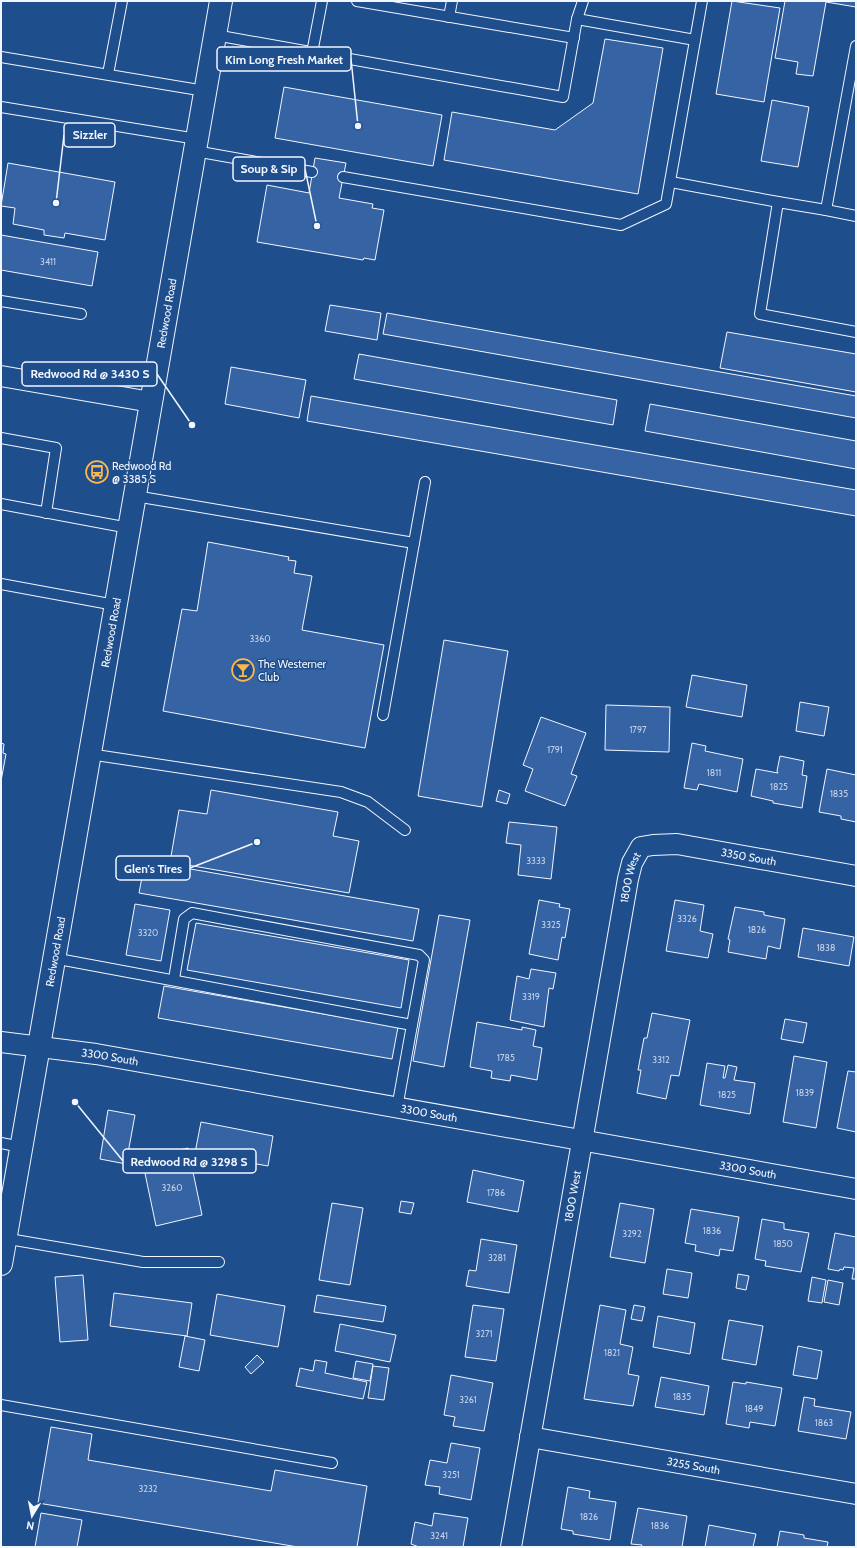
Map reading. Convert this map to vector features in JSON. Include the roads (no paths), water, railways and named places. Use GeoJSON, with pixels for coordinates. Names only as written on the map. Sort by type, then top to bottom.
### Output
{"type":"FeatureCollection","features":[{"type":"Feature","properties":{"kind":"main road","name":"Redwood Road"},"geometry":{"type":"LineString","coordinates":[[1,1264],[11,1145],[38,1046],[221,1]]}},
{"type":"Feature","properties":{"kind":"street"},"geometry":{"type":"LineString","coordinates":[[1,376],[151,402]]}},
{"type":"Feature","properties":{"kind":"street","name":"3350 South"},"geometry":{"type":"LineString","coordinates":[[641,848],[653,845],[677,844],[856,876]]}},
{"type":"Feature","properties":{"kind":"street","name":"1800 West"},"geometry":{"type":"LineString","coordinates":[[511,1547],[628,879],[634,859],[641,848]]}},
{"type":"Feature","properties":{"kind":"street","name":"3300 South"},"geometry":{"type":"LineString","coordinates":[[1,1042],[104,1056],[856,1189]]}},
{"type":"Feature","properties":{"kind":"street","name":"3255 South"},"geometry":{"type":"LineString","coordinates":[[530,1437],[856,1494]]}},
{"type":"Feature","properties":{"kind":"lane"},"geometry":{"type":"LineString","coordinates":[[108,74],[122,1]]}},
{"type":"Feature","properties":{"kind":"lane"},"geometry":{"type":"LineString","coordinates":[[312,53],[322,1]]}},
{"type":"Feature","properties":{"kind":"lane"},"geometry":{"type":"LineString","coordinates":[[357,1],[574,38]]}},
{"type":"Feature","properties":{"kind":"lane"},"geometry":{"type":"LineString","coordinates":[[449,17],[452,1]]}},
{"type":"Feature","properties":{"kind":"lane"},"geometry":{"type":"LineString","coordinates":[[215,35],[563,98],[577,18],[583,1]]}},
{"type":"Feature","properties":{"kind":"lane"},"geometry":{"type":"LineString","coordinates":[[343,177],[621,225],[666,204],[702,1]]}},
{"type":"Feature","properties":{"kind":"lane"},"geometry":{"type":"LineString","coordinates":[[577,18],[695,40]]}},
{"type":"Feature","properties":{"kind":"lane"},"geometry":{"type":"LineString","coordinates":[[826,210],[856,46]]}},
{"type":"Feature","properties":{"kind":"lane"},"geometry":{"type":"LineString","coordinates":[[1,57],[205,91]]}},
{"type":"Feature","properties":{"kind":"lane"},"geometry":{"type":"LineString","coordinates":[[1,107],[196,145],[312,172]]}},
{"type":"Feature","properties":{"kind":"lane"},"geometry":{"type":"LineString","coordinates":[[671,182],[856,216]]}},
{"type":"Feature","properties":{"kind":"lane"},"geometry":{"type":"LineString","coordinates":[[778,202],[760,314],[856,332]]}},
{"type":"Feature","properties":{"kind":"lane"},"geometry":{"type":"LineString","coordinates":[[1,301],[81,314]]}},
{"type":"Feature","properties":{"kind":"lane"},"geometry":{"type":"LineString","coordinates":[[1,438],[56,448],[46,513]]}},
{"type":"Feature","properties":{"kind":"lane"},"geometry":{"type":"LineString","coordinates":[[383,715],[425,482]]}},
{"type":"Feature","properties":{"kind":"lane"},"geometry":{"type":"LineString","coordinates":[[135,496],[414,543]]}},
{"type":"Feature","properties":{"kind":"lane"},"geometry":{"type":"LineString","coordinates":[[1,504],[129,528]]}},
{"type":"Feature","properties":{"kind":"lane"},"geometry":{"type":"LineString","coordinates":[[1,584],[115,605]]}},
{"type":"Feature","properties":{"kind":"lane"},"geometry":{"type":"LineString","coordinates":[[89,754],[341,792],[368,802],[405,830]]}},
{"type":"Feature","properties":{"kind":"lane"},"geometry":{"type":"LineString","coordinates":[[174,979],[184,919],[192,913],[419,955],[424,960],[398,1108]]}},
{"type":"Feature","properties":{"kind":"lane"},"geometry":{"type":"LineString","coordinates":[[53,958],[174,979],[412,1024]]}},
{"type":"Feature","properties":{"kind":"lane"},"geometry":{"type":"LineString","coordinates":[[3,1238],[143,1262],[219,1262]]}},
{"type":"Feature","properties":{"kind":"lane"},"geometry":{"type":"LineString","coordinates":[[1,1405],[332,1463]]}},
{"type":"Feature","properties":{"kind":"place","name":"Kim Long Fresh Market"},"geometry":{"type":"Point","coordinates":[358,126]}},
{"type":"Feature","properties":{"kind":"place","name":"Sizzler"},"geometry":{"type":"Point","coordinates":[56,203]}},
{"type":"Feature","properties":{"kind":"place","name":"Soup & Sip"},"geometry":{"type":"Point","coordinates":[317,226]}},
{"type":"Feature","properties":{"kind":"place","name":"Redwood Rd @ 3430 S"},"geometry":{"type":"Point","coordinates":[192,425]}},
{"type":"Feature","properties":{"kind":"place","name":"Redwood Rd @ 3385 S"},"geometry":{"type":"Point","coordinates":[97,472]}},
{"type":"Feature","properties":{"kind":"place","name":"The Westerner Club"},"geometry":{"type":"Point","coordinates":[243,670]}},
{"type":"Feature","properties":{"kind":"place","name":"Glen's Tires"},"geometry":{"type":"Point","coordinates":[257,842]}},
{"type":"Feature","properties":{"kind":"place","name":"Redwood Rd @ 3298 S"},"geometry":{"type":"Point","coordinates":[75,1102]}}]}
